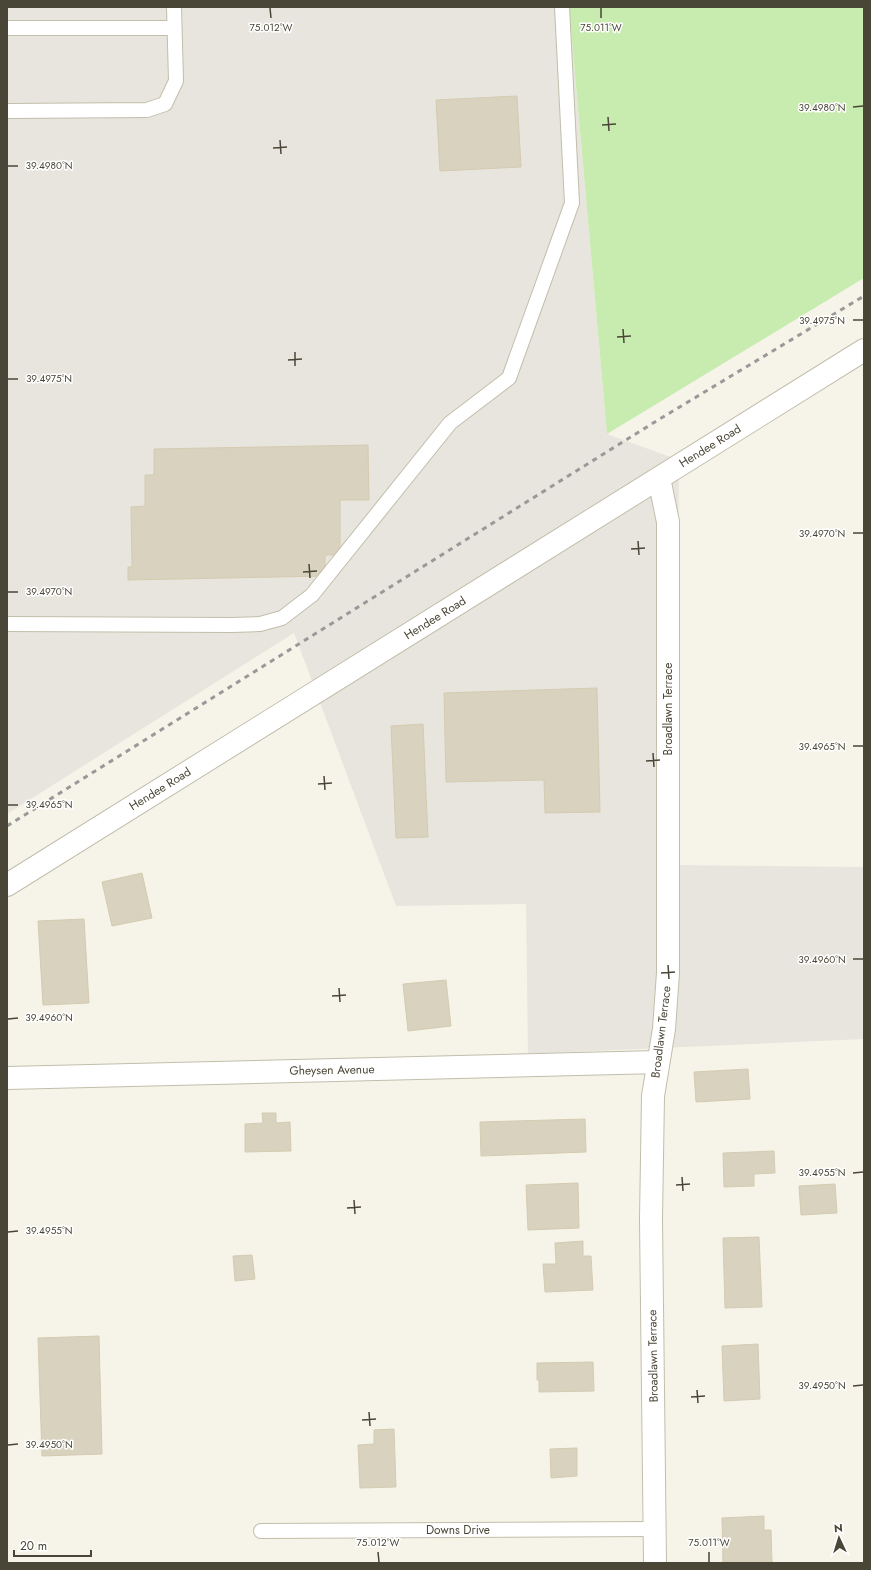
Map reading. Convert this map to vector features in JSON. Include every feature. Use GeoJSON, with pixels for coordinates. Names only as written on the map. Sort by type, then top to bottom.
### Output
{"type":"FeatureCollection","features":[{"type":"Feature","properties":{"kind":"street","name":"Hendee Road"},"geometry":{"type":"LineString","coordinates":[[7,886],[864,350]]}},
{"type":"Feature","properties":{"kind":"street","name":"Broadlawn Terrace"},"geometry":{"type":"LineString","coordinates":[[655,1563],[651,1219],[653,1096],[664,1029],[668,973],[668,522],[659,478]]}},
{"type":"Feature","properties":{"kind":"street","name":"Gheysen Avenue"},"geometry":{"type":"LineString","coordinates":[[7,1078],[658,1062]]}},
{"type":"Feature","properties":{"kind":"lane"},"geometry":{"type":"LineString","coordinates":[[7,111],[147,110],[165,104],[176,81],[174,7]]}},
{"type":"Feature","properties":{"kind":"lane"},"geometry":{"type":"LineString","coordinates":[[7,624],[260,624],[282,618],[312,595],[450,423],[509,378],[572,204],[562,7]]}},
{"type":"Feature","properties":{"kind":"lane"},"geometry":{"type":"LineString","coordinates":[[7,28],[174,28]]}},
{"type":"Feature","properties":{"kind":"lane","name":"Downs Drive"},"geometry":{"type":"LineString","coordinates":[[261,1531],[655,1530]]}},
{"type":"Feature","properties":{"kind":"shaded area"},"geometry":{"type":"Polygon","coordinates":[[[7,7],[569,7],[607,434],[679,460],[676,865],[864,867],[864,1039],[528,1054],[526,904],[396,906],[294,633],[7,814],[7,7]]]}},
{"type":"Feature","properties":{"kind":"green space"},"geometry":{"type":"Polygon","coordinates":[[[569,7],[864,7],[864,278],[607,434],[569,7]]]}},
{"type":"Feature","properties":{"kind":"building"},"geometry":{"type":"Polygon","coordinates":[[[517,96],[521,167],[440,171],[436,100],[517,96]]]}},
{"type":"Feature","properties":{"kind":"building"},"geometry":{"type":"Polygon","coordinates":[[[368,445],[369,500],[340,500],[340,555],[325,555],[325,576],[128,580],[128,567],[132,567],[131,507],[145,506],[145,475],[154,475],[154,449],[368,445]]]}},
{"type":"Feature","properties":{"kind":"building"},"geometry":{"type":"Polygon","coordinates":[[[597,688],[600,812],[545,813],[544,780],[446,782],[444,693],[597,688]]]}},
{"type":"Feature","properties":{"kind":"building"},"geometry":{"type":"Polygon","coordinates":[[[423,724],[428,837],[396,838],[391,726],[423,724]]]}},
{"type":"Feature","properties":{"kind":"building"},"geometry":{"type":"Polygon","coordinates":[[[142,873],[152,918],[112,926],[102,882],[142,873]]]}},
{"type":"Feature","properties":{"kind":"building"},"geometry":{"type":"Polygon","coordinates":[[[84,919],[89,1003],[43,1005],[38,921],[84,919]]]}},
{"type":"Feature","properties":{"kind":"building"},"geometry":{"type":"Polygon","coordinates":[[[446,980],[451,1026],[408,1031],[403,984],[446,980]]]}},
{"type":"Feature","properties":{"kind":"building"},"geometry":{"type":"Polygon","coordinates":[[[748,1069],[750,1099],[696,1102],[694,1072],[748,1069]]]}},
{"type":"Feature","properties":{"kind":"building"},"geometry":{"type":"Polygon","coordinates":[[[262,1113],[276,1113],[276,1123],[290,1122],[291,1151],[245,1152],[245,1124],[263,1123],[262,1113]]]}},
{"type":"Feature","properties":{"kind":"building"},"geometry":{"type":"Polygon","coordinates":[[[585,1119],[586,1152],[481,1156],[480,1122],[585,1119]]]}},
{"type":"Feature","properties":{"kind":"building"},"geometry":{"type":"Polygon","coordinates":[[[774,1151],[775,1173],[754,1174],[754,1186],[724,1187],[723,1153],[774,1151]]]}},
{"type":"Feature","properties":{"kind":"building"},"geometry":{"type":"Polygon","coordinates":[[[578,1183],[579,1228],[528,1230],[526,1185],[578,1183]]]}},
{"type":"Feature","properties":{"kind":"building"},"geometry":{"type":"Polygon","coordinates":[[[835,1184],[837,1213],[801,1215],[799,1186],[835,1184]]]}},
{"type":"Feature","properties":{"kind":"building"},"geometry":{"type":"Polygon","coordinates":[[[759,1237],[762,1307],[725,1308],[723,1238],[759,1237]]]}},
{"type":"Feature","properties":{"kind":"building"},"geometry":{"type":"Polygon","coordinates":[[[583,1241],[583,1256],[591,1256],[593,1290],[545,1292],[543,1264],[556,1264],[555,1243],[583,1241]]]}},
{"type":"Feature","properties":{"kind":"building"},"geometry":{"type":"Polygon","coordinates":[[[252,1255],[255,1279],[235,1281],[233,1256],[252,1255]]]}},
{"type":"Feature","properties":{"kind":"building"},"geometry":{"type":"Polygon","coordinates":[[[99,1336],[102,1454],[42,1456],[38,1338],[99,1336]]]}},
{"type":"Feature","properties":{"kind":"building"},"geometry":{"type":"Polygon","coordinates":[[[758,1344],[760,1399],[724,1401],[722,1346],[758,1344]]]}},
{"type":"Feature","properties":{"kind":"building"},"geometry":{"type":"Polygon","coordinates":[[[593,1362],[594,1391],[539,1392],[537,1363],[593,1362]]]}},
{"type":"Feature","properties":{"kind":"building"},"geometry":{"type":"Polygon","coordinates":[[[394,1429],[396,1487],[360,1488],[358,1445],[374,1444],[374,1430],[394,1429]]]}},
{"type":"Feature","properties":{"kind":"building"},"geometry":{"type":"Polygon","coordinates":[[[577,1448],[577,1476],[551,1478],[550,1449],[577,1448]]]}},
{"type":"Feature","properties":{"kind":"building"},"geometry":{"type":"Polygon","coordinates":[[[764,1516],[764,1530],[771,1530],[772,1563],[723,1563],[722,1518],[764,1516]]]}},
{"type":"Feature","properties":{"kind":"railway"},"geometry":{"type":"LineString","coordinates":[[7,826],[658,420],[864,296]]}}]}
